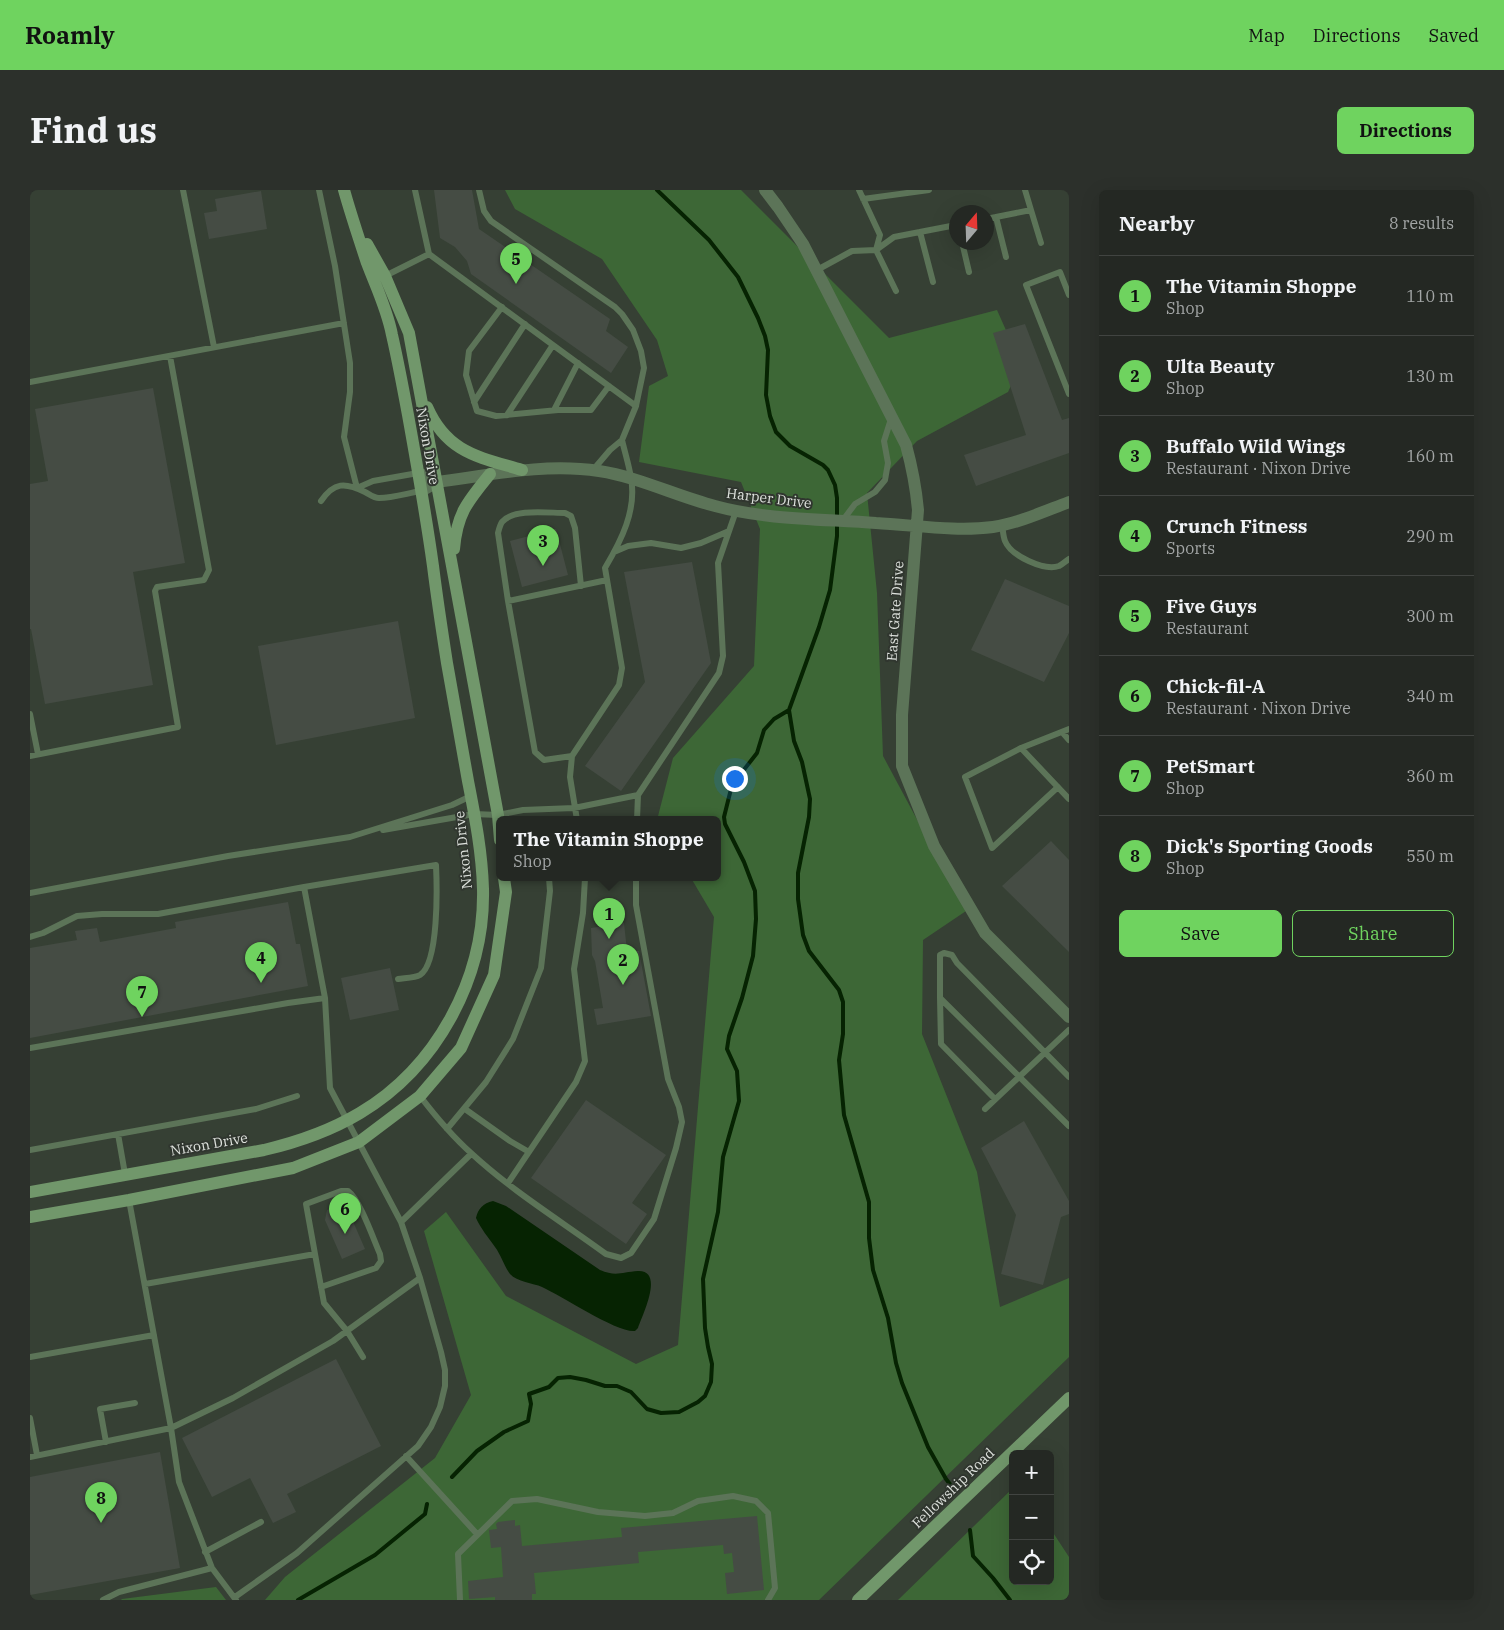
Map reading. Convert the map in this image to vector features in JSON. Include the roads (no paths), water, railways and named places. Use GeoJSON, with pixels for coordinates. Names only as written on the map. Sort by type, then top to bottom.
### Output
{"type":"FeatureCollection","features":[{"type":"Feature","properties":{"kind":"street","name":"Nixon Drive"},"geometry":{"type":"LineString","coordinates":[[30,1192],[282,1146],[315,1135],[348,1120],[384,1097],[415,1068],[437,1040],[450,1019],[462,996],[471,971],[478,945],[483,891],[482,864],[474,814],[447,663],[421,490],[392,334],[386,308],[368,264],[344,190]]}},
{"type":"Feature","properties":{"kind":"street","name":"East Gate Drive"},"geometry":{"type":"LineString","coordinates":[[765,190],[791,225],[817,270],[906,445],[912,468],[918,510],[902,715],[902,766],[934,846],[985,933],[1067,1013]]}},
{"type":"Feature","properties":{"kind":"street","name":"Nixon Drive"},"geometry":{"type":"LineString","coordinates":[[351,214],[385,276],[409,333],[498,815]]}},
{"type":"Feature","properties":{"kind":"street"},"geometry":{"type":"LineString","coordinates":[[420,390],[444,436],[459,448],[479,457],[522,470]]}},
{"type":"Feature","properties":{"kind":"street","name":"Harper Drive"},"geometry":{"type":"LineString","coordinates":[[421,490],[437,482],[522,470],[553,468],[592,471],[632,479],[692,500],[756,514],[964,529],[1002,525],[1069,502]]}},
{"type":"Feature","properties":{"kind":"street"},"geometry":{"type":"LineString","coordinates":[[418,473],[437,482]]}},
{"type":"Feature","properties":{"kind":"street"},"geometry":{"type":"LineString","coordinates":[[452,566],[455,533],[467,501],[490,474]]}},
{"type":"Feature","properties":{"kind":"street"},"geometry":{"type":"LineString","coordinates":[[30,1217],[293,1168],[359,1142],[420,1096],[461,1048],[494,975],[506,892],[504,881]]}},
{"type":"Feature","properties":{"kind":"street","name":"Fellowship Road"},"geometry":{"type":"LineString","coordinates":[[858,1600],[1069,1398]]}},
{"type":"Feature","properties":{"kind":"lane"},"geometry":{"type":"LineString","coordinates":[[183,190],[214,347]]}},
{"type":"Feature","properties":{"kind":"lane"},"geometry":{"type":"LineString","coordinates":[[319,190],[335,266],[350,362],[350,392],[344,437],[357,488]]}},
{"type":"Feature","properties":{"kind":"lane"},"geometry":{"type":"LineString","coordinates":[[415,190],[429,254],[636,406]]}},
{"type":"Feature","properties":{"kind":"lane"},"geometry":{"type":"LineString","coordinates":[[479,190],[484,211],[491,221],[622,314],[637,339],[644,368],[636,406],[622,440],[610,450],[592,471]]}},
{"type":"Feature","properties":{"kind":"lane"},"geometry":{"type":"LineString","coordinates":[[859,190],[880,235],[876,250],[896,291]]}},
{"type":"Feature","properties":{"kind":"lane"},"geometry":{"type":"LineString","coordinates":[[863,199],[929,190]]}},
{"type":"Feature","properties":{"kind":"lane"},"geometry":{"type":"LineString","coordinates":[[1025,190],[1041,244]]}},
{"type":"Feature","properties":{"kind":"lane"},"geometry":{"type":"LineString","coordinates":[[1006,257],[996,217],[1031,210]]}},
{"type":"Feature","properties":{"kind":"lane"},"geometry":{"type":"LineString","coordinates":[[817,270],[852,251],[876,250],[894,237],[949,226]]}},
{"type":"Feature","properties":{"kind":"lane"},"geometry":{"type":"LineString","coordinates":[[920,232],[933,282]]}},
{"type":"Feature","properties":{"kind":"lane"},"geometry":{"type":"LineString","coordinates":[[964,250],[969,272]]}},
{"type":"Feature","properties":{"kind":"lane"},"geometry":{"type":"LineString","coordinates":[[385,276],[429,254]]}},
{"type":"Feature","properties":{"kind":"lane"},"geometry":{"type":"LineString","coordinates":[[1069,294],[1060,272],[1026,285],[1069,394]]}},
{"type":"Feature","properties":{"kind":"lane"},"geometry":{"type":"LineString","coordinates":[[502,308],[469,351],[466,375],[476,410],[496,416],[554,410],[591,410],[609,386]]}},
{"type":"Feature","properties":{"kind":"lane"},"geometry":{"type":"LineString","coordinates":[[30,382],[344,323]]}},
{"type":"Feature","properties":{"kind":"lane"},"geometry":{"type":"LineString","coordinates":[[474,402],[525,324]]}},
{"type":"Feature","properties":{"kind":"lane"},"geometry":{"type":"LineString","coordinates":[[507,415],[553,345]]}},
{"type":"Feature","properties":{"kind":"lane"},"geometry":{"type":"LineString","coordinates":[[30,756],[178,727],[155,594],[157,587],[204,580],[209,570],[170,356]]}},
{"type":"Feature","properties":{"kind":"lane"},"geometry":{"type":"LineString","coordinates":[[554,410],[578,363]]}},
{"type":"Feature","properties":{"kind":"lane"},"geometry":{"type":"LineString","coordinates":[[842,520],[855,504],[875,492],[885,480],[888,462],[884,440],[891,417]]}},
{"type":"Feature","properties":{"kind":"lane"},"geometry":{"type":"LineString","coordinates":[[576,816],[570,777],[572,756],[619,685],[622,668],[605,568],[628,521],[632,501],[632,479],[622,440]]}},
{"type":"Feature","properties":{"kind":"lane"},"geometry":{"type":"LineString","coordinates":[[321,501],[328,490],[338,486],[357,488],[373,481],[418,473]]}},
{"type":"Feature","properties":{"kind":"lane","name":"Harper Drive"},"geometry":{"type":"LineString","coordinates":[[357,488],[377,498],[421,490]]}},
{"type":"Feature","properties":{"kind":"lane"},"geometry":{"type":"LineString","coordinates":[[637,816],[638,795],[719,672],[723,656],[718,563],[736,511]]}},
{"type":"Feature","properties":{"kind":"lane"},"geometry":{"type":"LineString","coordinates":[[572,756],[544,760],[535,752],[508,601],[498,533],[501,523],[507,517],[516,513],[565,513],[572,516],[581,586]]}},
{"type":"Feature","properties":{"kind":"lane"},"geometry":{"type":"LineString","coordinates":[[1002,525],[1005,541],[1015,553],[1030,561],[1043,567],[1060,566],[1069,559]]}},
{"type":"Feature","properties":{"kind":"lane"},"geometry":{"type":"LineString","coordinates":[[614,552],[628,546],[651,543],[681,548],[701,543],[729,531]]}},
{"type":"Feature","properties":{"kind":"lane"},"geometry":{"type":"LineString","coordinates":[[508,601],[607,580]]}},
{"type":"Feature","properties":{"kind":"lane"},"geometry":{"type":"LineString","coordinates":[[30,714],[38,754]]}},
{"type":"Feature","properties":{"kind":"lane"},"geometry":{"type":"LineString","coordinates":[[1058,787],[992,848],[965,777],[1021,748],[1069,729]]}},
{"type":"Feature","properties":{"kind":"lane"},"geometry":{"type":"LineString","coordinates":[[1062,732],[1069,740]]}},
{"type":"Feature","properties":{"kind":"lane"},"geometry":{"type":"LineString","coordinates":[[1021,748],[1069,800]]}},
{"type":"Feature","properties":{"kind":"lane"},"geometry":{"type":"LineString","coordinates":[[30,892],[474,814],[498,815],[523,810],[574,808],[638,795]]}},
{"type":"Feature","properties":{"kind":"lane"},"geometry":{"type":"LineString","coordinates":[[362,833],[471,796]]}},
{"type":"Feature","properties":{"kind":"lane"},"geometry":{"type":"LineString","coordinates":[[30,937],[43,933],[78,916],[158,914],[436,865],[437,911],[431,955],[420,975],[398,979]]}},
{"type":"Feature","properties":{"kind":"lane"},"geometry":{"type":"LineString","coordinates":[[447,1129],[486,1082],[508,1049],[541,968],[550,890],[549,881]]}},
{"type":"Feature","properties":{"kind":"lane"},"geometry":{"type":"LineString","coordinates":[[508,1183],[576,1082],[585,1061],[574,969],[584,904],[585,881]]}},
{"type":"Feature","properties":{"kind":"lane"},"geometry":{"type":"LineString","coordinates":[[420,1096],[447,1129],[471,1154],[508,1183],[606,1254],[621,1258],[631,1253],[654,1219],[682,1122],[679,1107],[668,1079],[636,905],[636,881]]}},
{"type":"Feature","properties":{"kind":"lane"},"geometry":{"type":"LineString","coordinates":[[129,1200],[171,1428],[179,1482],[212,1568],[235,1599],[297,1553],[418,1446],[440,1407],[445,1386],[445,1370],[441,1352],[420,1278],[400,1222],[330,1088],[325,998],[304,887]]}},
{"type":"Feature","properties":{"kind":"lane"},"geometry":{"type":"LineString","coordinates":[[995,1099],[941,1044],[940,955],[944,953],[952,955],[957,963],[1069,1078]]}},
{"type":"Feature","properties":{"kind":"lane"},"geometry":{"type":"LineString","coordinates":[[30,1048],[325,998]]}},
{"type":"Feature","properties":{"kind":"lane"},"geometry":{"type":"LineString","coordinates":[[940,998],[1069,1126]]}},
{"type":"Feature","properties":{"kind":"lane"},"geometry":{"type":"LineString","coordinates":[[985,1109],[1069,1030]]}},
{"type":"Feature","properties":{"kind":"lane"},"geometry":{"type":"LineString","coordinates":[[30,1150],[256,1109],[297,1096]]}},
{"type":"Feature","properties":{"kind":"lane"},"geometry":{"type":"LineString","coordinates":[[465,1109],[529,1152]]}},
{"type":"Feature","properties":{"kind":"lane"},"geometry":{"type":"LineString","coordinates":[[118,1134],[125,1174]]}},
{"type":"Feature","properties":{"kind":"lane"},"geometry":{"type":"LineString","coordinates":[[400,1222],[471,1154]]}},
{"type":"Feature","properties":{"kind":"lane"},"geometry":{"type":"LineString","coordinates":[[321,1287],[376,1268],[380,1264],[381,1257],[362,1213],[350,1192],[346,1190],[341,1190],[306,1204],[324,1304],[347,1331],[363,1356]]}},
{"type":"Feature","properties":{"kind":"lane"},"geometry":{"type":"LineString","coordinates":[[144,1284],[315,1254]]}},
{"type":"Feature","properties":{"kind":"lane"},"geometry":{"type":"LineString","coordinates":[[30,1418],[33,1456],[171,1428],[233,1398],[333,1341],[420,1278]]}},
{"type":"Feature","properties":{"kind":"lane"},"geometry":{"type":"LineString","coordinates":[[30,1357],[154,1335]]}},
{"type":"Feature","properties":{"kind":"lane"},"geometry":{"type":"LineString","coordinates":[[106,1442],[100,1409],[134,1403]]}},
{"type":"Feature","properties":{"kind":"lane"},"geometry":{"type":"LineString","coordinates":[[406,1456],[476,1534]]}},
{"type":"Feature","properties":{"kind":"lane"},"geometry":{"type":"LineString","coordinates":[[460,1600],[458,1554],[476,1534],[512,1501],[537,1499],[598,1512],[645,1516],[673,1513],[698,1501],[733,1496],[756,1501],[768,1513],[775,1588],[768,1600]]}},
{"type":"Feature","properties":{"kind":"lane"},"geometry":{"type":"LineString","coordinates":[[205,1552],[261,1522]]}},
{"type":"Feature","properties":{"kind":"lane"},"geometry":{"type":"LineString","coordinates":[[103,1600],[119,1592],[212,1568]]}},
{"type":"Feature","properties":{"kind":"waterway"},"geometry":{"type":"LineString","coordinates":[[657,190],[709,240],[738,277],[765,336],[768,350],[766,395],[770,416],[776,432],[790,446],[823,465],[828,470],[835,485],[837,536],[830,590],[819,627],[789,710],[794,741],[802,762],[810,799],[809,817],[798,873],[798,899],[803,935],[809,951],[839,990],[843,1002],[843,1034],[839,1060],[844,1115],[869,1202],[869,1238],[873,1270],[888,1318],[896,1363],[902,1383],[928,1447],[953,1488]]}},
{"type":"Feature","properties":{"kind":"waterway"},"geometry":{"type":"LineString","coordinates":[[452,1477],[477,1451],[504,1432],[528,1421],[531,1404],[529,1394],[549,1387],[558,1378],[570,1377],[605,1386],[617,1386],[631,1392],[647,1409],[661,1413],[679,1412],[705,1396],[711,1382],[712,1364],[705,1328],[703,1279],[718,1212],[723,1157],[739,1101],[737,1071],[727,1049],[729,1036],[742,998],[753,956],[756,919],[755,891],[744,862],[725,824],[724,817],[732,785],[757,753],[764,730],[774,719],[789,710]]}},
{"type":"Feature","properties":{"kind":"waterway"},"geometry":{"type":"LineString","coordinates":[[298,1600],[375,1555],[425,1514],[427,1504]]}},
{"type":"Feature","properties":{"kind":"waterway"},"geometry":{"type":"LineString","coordinates":[[970,1530],[973,1556],[1010,1600]]}},
{"type":"Feature","properties":{"kind":"place","name":"Five Guys"},"geometry":{"type":"Point","coordinates":[516,284]}},
{"type":"Feature","properties":{"kind":"place","name":"Buffalo Wild Wings"},"geometry":{"type":"Point","coordinates":[543,566]}},
{"type":"Feature","properties":{"kind":"place","name":"The Vitamin Shoppe"},"geometry":{"type":"Point","coordinates":[609,939]}},
{"type":"Feature","properties":{"kind":"place","name":"Crunch Fitness"},"geometry":{"type":"Point","coordinates":[261,983]}},
{"type":"Feature","properties":{"kind":"place","name":"Ulta Beauty"},"geometry":{"type":"Point","coordinates":[623,985]}},
{"type":"Feature","properties":{"kind":"place","name":"PetSmart"},"geometry":{"type":"Point","coordinates":[142,1017]}},
{"type":"Feature","properties":{"kind":"place","name":"Chick-fil-A"},"geometry":{"type":"Point","coordinates":[345,1234]}},
{"type":"Feature","properties":{"kind":"place","name":"Dick's Sporting Goods"},"geometry":{"type":"Point","coordinates":[101,1523]}}]}
